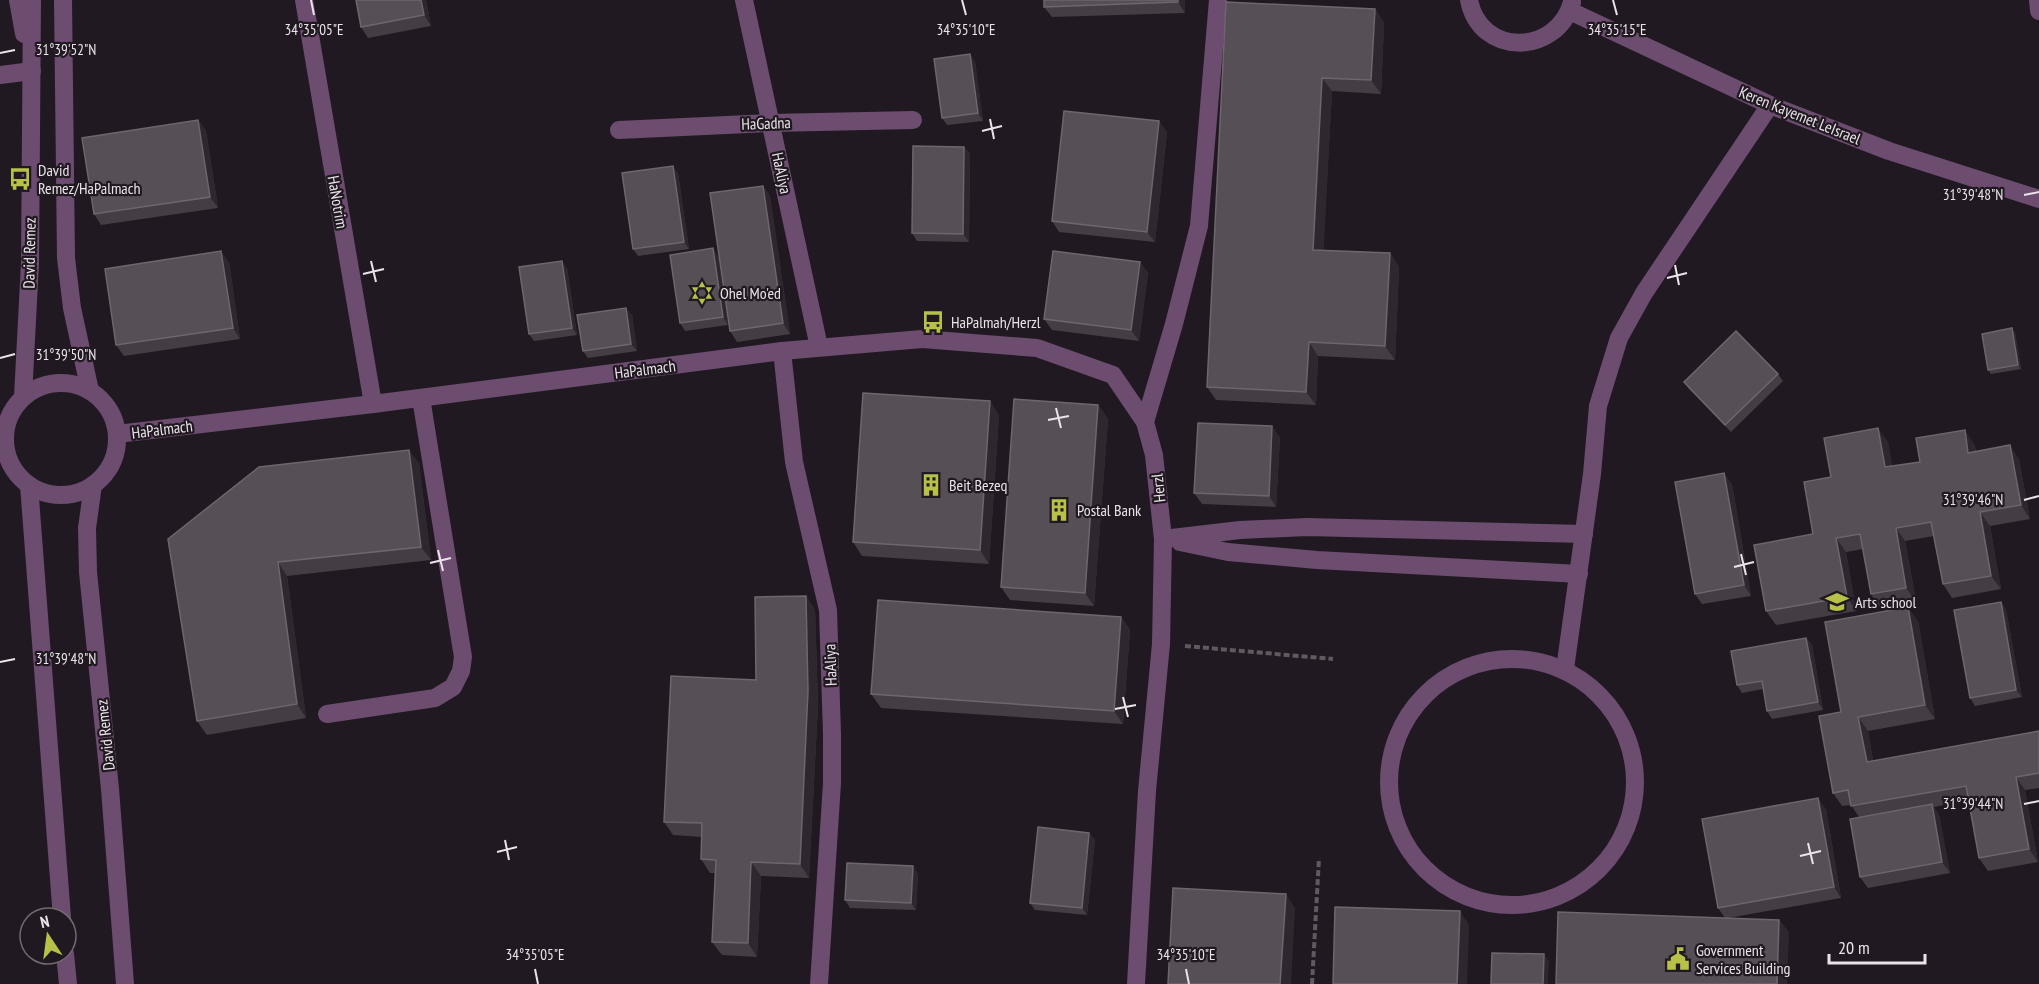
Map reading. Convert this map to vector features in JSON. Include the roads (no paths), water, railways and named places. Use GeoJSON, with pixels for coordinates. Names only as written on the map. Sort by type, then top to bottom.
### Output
{"type":"FeatureCollection","features":[{"type":"Feature","properties":{"kind":"street"},"geometry":{"type":"LineString","coordinates":[[0,75],[32,71],[18,0]]}},
{"type":"Feature","properties":{"kind":"street","name":"David Remez"},"geometry":{"type":"LineString","coordinates":[[23,398],[29,286],[32,0]]}},
{"type":"Feature","properties":{"kind":"street"},"geometry":{"type":"LineString","coordinates":[[63,0],[66,258],[72,308],[90,391]]}},
{"type":"Feature","properties":{"kind":"street","name":"HaNotrim"},"geometry":{"type":"LineString","coordinates":[[304,0],[373,404]]}},
{"type":"Feature","properties":{"kind":"street","name":"HaAliya"},"geometry":{"type":"LineString","coordinates":[[744,0],[819,347]]}},
{"type":"Feature","properties":{"kind":"street"},"geometry":{"type":"LineString","coordinates":[[1145,422],[1174,324],[1199,226],[1218,0]]}},
{"type":"Feature","properties":{"kind":"street"},"geometry":{"type":"LineString","coordinates":[[1469,0],[1471,10],[1480,25],[1494,36],[1511,42],[1529,43],[1546,37],[1560,26],[1571,6]]}},
{"type":"Feature","properties":{"kind":"street"},"geometry":{"type":"LineString","coordinates":[[2038,0],[2039,11]]}},
{"type":"Feature","properties":{"kind":"street","name":"Keren Kayemet LeIsrael"},"geometry":{"type":"LineString","coordinates":[[1571,6],[1770,105],[1889,151],[2039,199]]}},
{"type":"Feature","properties":{"kind":"street"},"geometry":{"type":"LineString","coordinates":[[1565,669],[1580,574],[1599,406],[1619,338],[1644,293],[1770,105]]}},
{"type":"Feature","properties":{"kind":"street","name":"HaGadna"},"geometry":{"type":"LineString","coordinates":[[619,130],[771,123],[913,120]]}},
{"type":"Feature","properties":{"kind":"street","name":"HaPalmach"},"geometry":{"type":"LineString","coordinates":[[117,434],[373,404],[782,351],[922,339],[1037,348],[1113,375],[1145,422]]}},
{"type":"Feature","properties":{"kind":"street","name":"HaAliya"},"geometry":{"type":"LineString","coordinates":[[782,351],[794,462],[828,610],[832,783],[819,984]]}},
{"type":"Feature","properties":{"kind":"street"},"geometry":{"type":"LineString","coordinates":[[55,383],[73,384],[90,391],[104,402],[113,417],[117,434],[112,463],[104,476],[80,492],[62,495],[45,493],[28,485],[13,468],[2,446],[12,412],[23,398],[38,387],[55,383]]}},
{"type":"Feature","properties":{"kind":"street"},"geometry":{"type":"LineString","coordinates":[[327,714],[435,698],[453,687],[460,671],[463,657],[421,398]]}},
{"type":"Feature","properties":{"kind":"street","name":"Herzl"},"geometry":{"type":"LineString","coordinates":[[1136,984],[1148,791],[1161,644],[1163,539],[1154,455],[1145,422]]}},
{"type":"Feature","properties":{"kind":"street"},"geometry":{"type":"LineString","coordinates":[[28,485],[61,906]]}},
{"type":"Feature","properties":{"kind":"street","name":"David Remez"},"geometry":{"type":"LineString","coordinates":[[93,485],[87,528],[88,572],[110,789],[125,984]]}},
{"type":"Feature","properties":{"kind":"street"},"geometry":{"type":"LineString","coordinates":[[1163,539],[1240,530],[1306,527],[1584,534]]}},
{"type":"Feature","properties":{"kind":"street"},"geometry":{"type":"LineString","coordinates":[[1163,539],[1228,552],[1317,560],[1580,574]]}},
{"type":"Feature","properties":{"kind":"street"},"geometry":{"type":"LineString","coordinates":[[1523,658],[1565,669],[1597,691],[1621,722],[1634,759],[1635,798],[1624,835],[1601,867],[1570,891],[1532,904],[1493,904],[1455,892],[1424,869],[1399,833],[1388,792],[1392,749],[1410,710],[1441,680],[1480,662],[1523,658]]}},
{"type":"Feature","properties":{"kind":"street"},"geometry":{"type":"LineString","coordinates":[[66,966],[68,984]]}},
{"type":"Feature","properties":{"kind":"place","name":"David Remez/HaPalmach"},"geometry":{"type":"Point","coordinates":[20,179]}},
{"type":"Feature","properties":{"kind":"place","name":"Ohel Mo'ed"},"geometry":{"type":"Point","coordinates":[702,293]}},
{"type":"Feature","properties":{"kind":"place","name":"HaPalmah/Herzl"},"geometry":{"type":"Point","coordinates":[933,322]}},
{"type":"Feature","properties":{"kind":"place","name":"Beit Bezeq"},"geometry":{"type":"Point","coordinates":[931,485]}},
{"type":"Feature","properties":{"kind":"place","name":"Postal Bank"},"geometry":{"type":"Point","coordinates":[1059,510]}},
{"type":"Feature","properties":{"kind":"place","name":"Arts school"},"geometry":{"type":"Point","coordinates":[1837,602]}},
{"type":"Feature","properties":{"kind":"place","name":"Government Services Building"},"geometry":{"type":"Point","coordinates":[1678,959]}}]}
